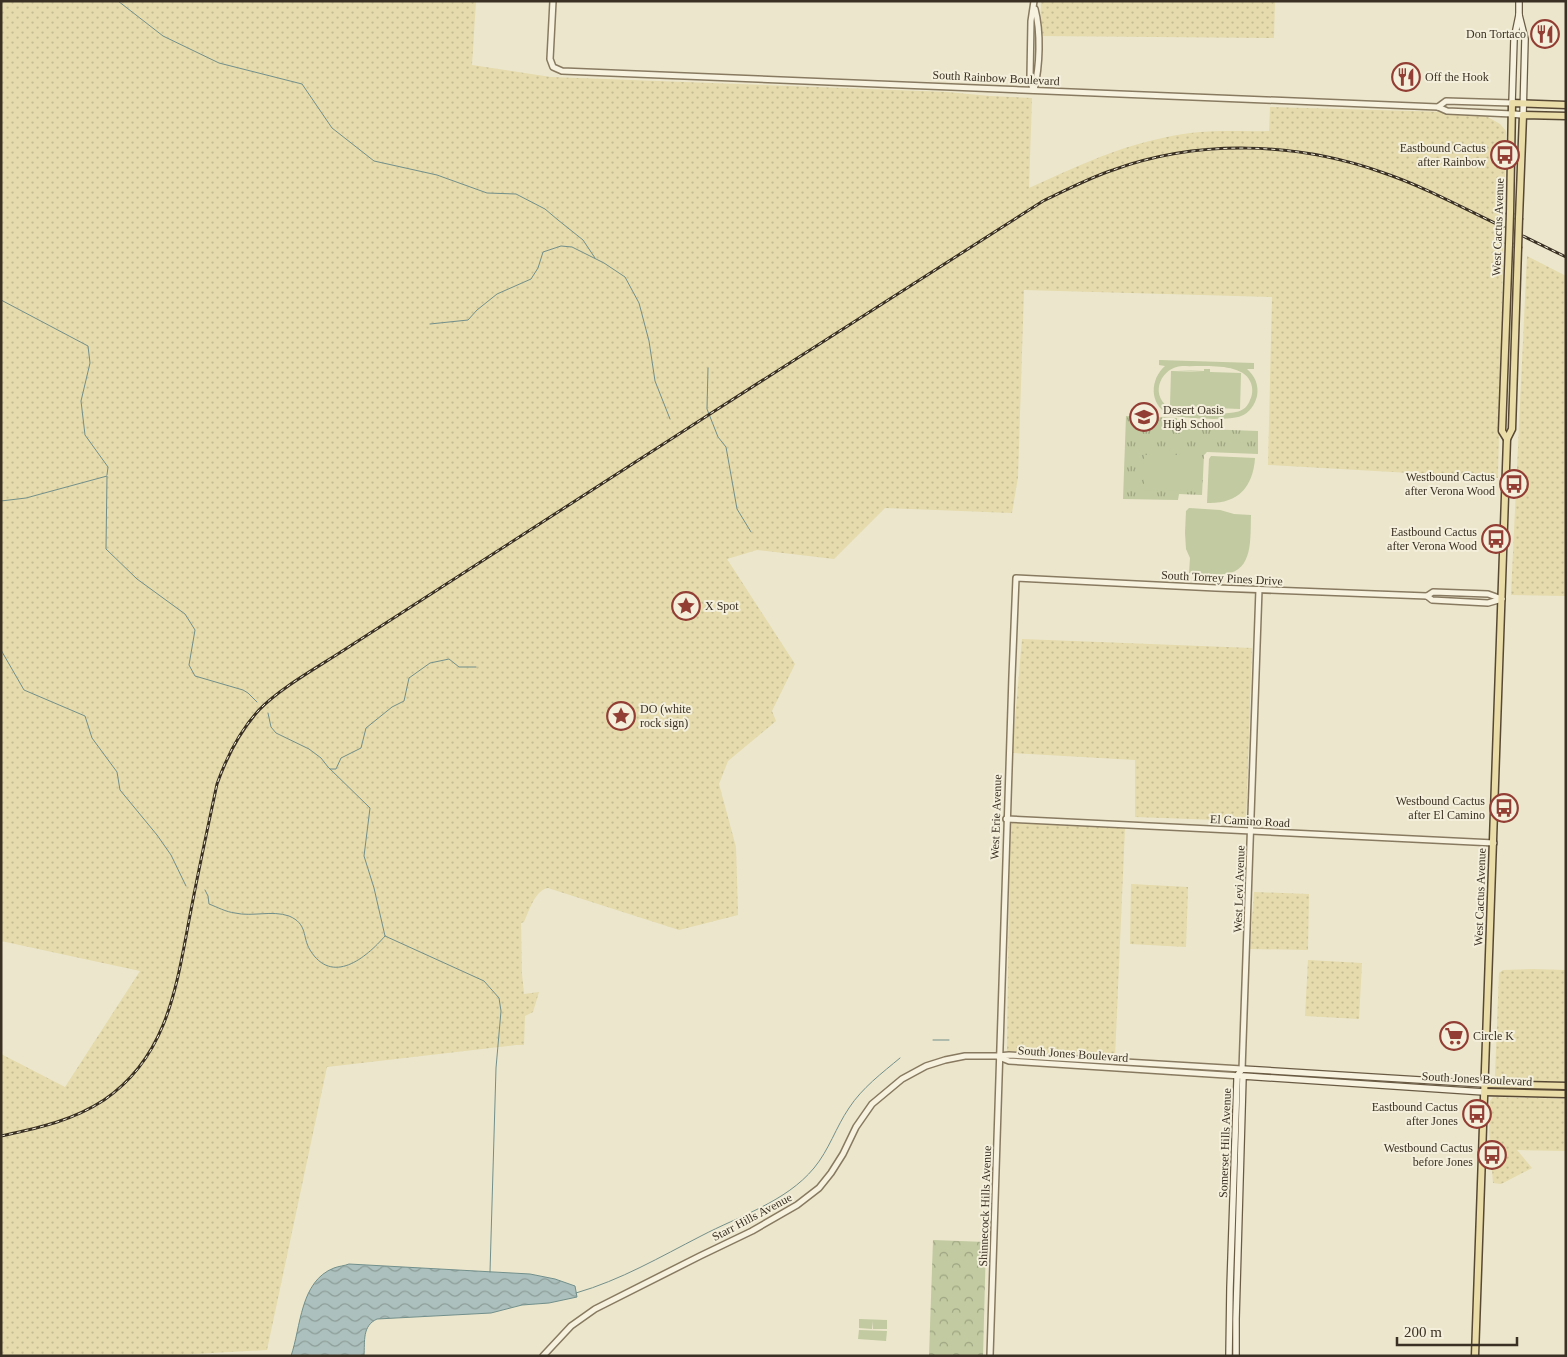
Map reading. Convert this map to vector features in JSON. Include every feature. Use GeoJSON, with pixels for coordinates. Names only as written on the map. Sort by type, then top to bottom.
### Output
{"type":"FeatureCollection","features":[{"type":"Feature","properties":{"kind":"main road","name":"West Cactus Avenue"},"geometry":{"type":"LineString","coordinates":[[1475,1356],[1508,439],[1512,429],[1523,114],[1524,36],[1518,1]]}},
{"type":"Feature","properties":{"kind":"main road","name":"West Cactus Avenue"},"geometry":{"type":"LineString","coordinates":[[1508,439],[1502,431],[1514,39],[1519,15]]}},
{"type":"Feature","properties":{"kind":"main road","name":"South Rainbow Boulevard"},"geometry":{"type":"LineString","coordinates":[[1512,103],[1566,105]]}},
{"type":"Feature","properties":{"kind":"main road","name":"South Rainbow Boulevard"},"geometry":{"type":"LineString","coordinates":[[1512,114],[1566,116]]}},
{"type":"Feature","properties":{"kind":"main road","name":"Somerset Hills Avenue"},"geometry":{"type":"LineString","coordinates":[[1230,1356],[1229,1313],[1240,1076],[1242,1069]]}},
{"type":"Feature","properties":{"kind":"main road","name":"South Jones Boulevard"},"geometry":{"type":"LineString","coordinates":[[1242,1069],[1485,1084],[1566,1086]]}},
{"type":"Feature","properties":{"kind":"main road","name":"Somerset Hills Avenue"},"geometry":{"type":"LineString","coordinates":[[1236,1356],[1240,1076]]}},
{"type":"Feature","properties":{"kind":"main road","name":"South Jones Boulevard"},"geometry":{"type":"LineString","coordinates":[[1240,1076],[1484,1092],[1566,1094]]}},
{"type":"Feature","properties":{"kind":"street","name":"South Rainbow Boulevard"},"geometry":{"type":"LineString","coordinates":[[553,1],[550,59],[553,67],[562,71],[1438,107],[1447,111],[1512,114]]}},
{"type":"Feature","properties":{"kind":"street"},"geometry":{"type":"LineString","coordinates":[[1034,4],[1031,21],[1030,77],[1034,90]]}},
{"type":"Feature","properties":{"kind":"street","name":"South Rainbow Boulevard"},"geometry":{"type":"LineString","coordinates":[[1438,107],[1446,101],[1512,103]]}},
{"type":"Feature","properties":{"kind":"street","name":"South Torrey Pines Drive"},"geometry":{"type":"LineString","coordinates":[[1016,578],[1427,596],[1433,592],[1442,592],[1488,594],[1502,599]]}},
{"type":"Feature","properties":{"kind":"street","name":"West Erie Avenue"},"geometry":{"type":"LineString","coordinates":[[998,1056],[1016,578]]}},
{"type":"Feature","properties":{"kind":"street","name":"West Levi Avenue"},"geometry":{"type":"LineString","coordinates":[[1242,1069],[1259,589]]}},
{"type":"Feature","properties":{"kind":"street","name":"South Torrey Pines Drive"},"geometry":{"type":"LineString","coordinates":[[1427,596],[1432,600],[1488,602],[1502,599]]}},
{"type":"Feature","properties":{"kind":"street","name":"El Camino Road"},"geometry":{"type":"LineString","coordinates":[[1006,819],[1494,843]]}},
{"type":"Feature","properties":{"kind":"street","name":"South Jones Boulevard"},"geometry":{"type":"LineString","coordinates":[[998,1056],[1009,1054],[1242,1069]]}},
{"type":"Feature","properties":{"kind":"street","name":"Starr Hills Avenue"},"geometry":{"type":"LineString","coordinates":[[543,1356],[567,1330],[595,1309],[752,1231],[798,1205],[819,1188],[831,1173],[856,1127],[872,1104],[902,1079],[926,1066],[945,1060],[965,1056],[998,1056]]}},
{"type":"Feature","properties":{"kind":"street","name":"South Jones Boulevard"},"geometry":{"type":"LineString","coordinates":[[998,1056],[1009,1061],[1240,1076]]}},
{"type":"Feature","properties":{"kind":"street","name":"Shinnecock Hills Avenue"},"geometry":{"type":"LineString","coordinates":[[990,1356],[998,1056]]}},
{"type":"Feature","properties":{"kind":"green space"},"geometry":{"type":"Polygon","coordinates":[[[1159,360],[1254,363],[1254,369],[1247,369],[1257,384],[1256,399],[1249,411],[1235,418],[1193,418],[1168,414],[1157,404],[1155,398],[1154,384],[1160,371],[1165,366],[1159,365],[1159,360]],[[1175,367],[1169,371],[1160,382],[1159,395],[1168,407],[1191,412],[1231,413],[1243,409],[1248,404],[1252,395],[1252,388],[1250,381],[1245,375],[1230,368],[1175,367]]]}},
{"type":"Feature","properties":{"kind":"green space"},"geometry":{"type":"Polygon","coordinates":[[[1204,369],[1210,369],[1210,372],[1241,373],[1240,409],[1170,406],[1171,371],[1204,372],[1177,370],[1204,371],[1204,369]]]}},
{"type":"Feature","properties":{"kind":"green space"},"geometry":{"type":"Polygon","coordinates":[[[1126,416],[1177,418],[1177,428],[1258,431],[1258,454],[1207,452],[1204,455],[1202,495],[1179,494],[1178,500],[1123,499],[1126,416]]]}},
{"type":"Feature","properties":{"kind":"green space"},"geometry":{"type":"Polygon","coordinates":[[[1144,455],[1197,455],[1197,491],[1144,490],[1144,455]]]}},
{"type":"Feature","properties":{"kind":"green space"},"geometry":{"type":"Polygon","coordinates":[[[1211,456],[1255,458],[1254,469],[1247,486],[1242,492],[1227,501],[1207,503],[1209,459],[1211,456]]]}},
{"type":"Feature","properties":{"kind":"green space"},"geometry":{"type":"Polygon","coordinates":[[[1189,508],[1251,515],[1250,543],[1246,560],[1241,567],[1234,572],[1221,575],[1189,573],[1190,558],[1186,549],[1185,533],[1186,511],[1189,508]]]}},
{"type":"Feature","properties":{"kind":"green space"},"geometry":{"type":"Polygon","coordinates":[[[933,1240],[986,1242],[983,1356],[929,1356],[933,1240]]]}},
{"type":"Feature","properties":{"kind":"green space"},"geometry":{"type":"Polygon","coordinates":[[[859,1319],[887,1320],[887,1329],[873,1329],[873,1321],[872,1329],[859,1328],[859,1319]]]}},
{"type":"Feature","properties":{"kind":"green space"},"geometry":{"type":"Polygon","coordinates":[[[859,1330],[887,1331],[886,1341],[858,1339],[859,1330]]]}},
{"type":"Feature","properties":{"kind":"sand"},"geometry":{"type":"Polygon","coordinates":[[[1,1],[476,1],[472,65],[551,77],[947,92],[1032,98],[1029,188],[1112,152],[1155,140],[1200,132],[1269,131],[1270,107],[1481,113],[1500,124],[1506,131],[1498,478],[1268,465],[1272,297],[1024,290],[1018,477],[1012,513],[885,508],[834,559],[757,550],[727,559],[795,664],[772,711],[776,721],[728,761],[719,784],[736,847],[738,915],[679,930],[548,888],[539,893],[530,907],[524,922],[521,923],[524,994],[539,992],[533,1012],[525,1016],[524,1045],[327,1067],[267,1350],[159,1356],[1,1356],[1,1054],[65,1087],[140,971],[1,941],[1,1]]]}},
{"type":"Feature","properties":{"kind":"sand"},"geometry":{"type":"Polygon","coordinates":[[[1041,1],[1275,1],[1274,38],[1040,36],[1041,1]]]}},
{"type":"Feature","properties":{"kind":"sand"},"geometry":{"type":"Polygon","coordinates":[[[1527,256],[1566,276],[1566,596],[1511,595],[1527,256]]]}},
{"type":"Feature","properties":{"kind":"sand"},"geometry":{"type":"Polygon","coordinates":[[[1022,639],[1252,648],[1246,821],[1135,817],[1135,760],[1012,753],[1022,639]]]}},
{"type":"Feature","properties":{"kind":"sand"},"geometry":{"type":"Polygon","coordinates":[[[1010,821],[1125,828],[1115,1057],[1007,1051],[1010,821]]]}},
{"type":"Feature","properties":{"kind":"sand"},"geometry":{"type":"Polygon","coordinates":[[[1131,884],[1188,887],[1186,947],[1130,944],[1131,884]]]}},
{"type":"Feature","properties":{"kind":"sand"},"geometry":{"type":"Polygon","coordinates":[[[1254,892],[1309,894],[1308,950],[1250,949],[1254,892]]]}},
{"type":"Feature","properties":{"kind":"sand"},"geometry":{"type":"Polygon","coordinates":[[[1308,960],[1362,963],[1359,1019],[1305,1016],[1308,960]]]}},
{"type":"Feature","properties":{"kind":"sand"},"geometry":{"type":"Polygon","coordinates":[[[1503,970],[1566,970],[1566,1082],[1500,1080],[1495,1076],[1499,973],[1503,970]]]}},
{"type":"Feature","properties":{"kind":"sand"},"geometry":{"type":"Polygon","coordinates":[[[1493,1097],[1566,1099],[1566,1151],[1517,1150],[1532,1168],[1501,1184],[1493,1183],[1489,1131],[1490,1101],[1493,1097]]]}},
{"type":"Feature","properties":{"kind":"water"},"geometry":{"type":"Polygon","coordinates":[[[349,1264],[530,1274],[555,1279],[575,1286],[577,1297],[549,1303],[522,1305],[491,1313],[377,1319],[372,1322],[367,1330],[364,1356],[291,1356],[304,1306],[314,1283],[323,1274],[334,1268],[349,1264]]]}},
{"type":"Feature","properties":{"kind":"waterway"},"geometry":{"type":"LineString","coordinates":[[118,1],[163,36],[219,63],[302,84],[332,128],[374,161],[437,175],[487,193],[516,194],[545,209],[583,240],[595,258]]}},
{"type":"Feature","properties":{"kind":"waterway"},"geometry":{"type":"LineString","coordinates":[[430,324],[468,320],[497,294],[531,279],[538,268],[543,252],[561,246],[572,247],[604,263],[625,277],[639,303],[649,341],[655,381],[670,419]]}},
{"type":"Feature","properties":{"kind":"waterway"},"geometry":{"type":"LineString","coordinates":[[1,300],[88,346],[90,363],[81,401],[85,435],[108,467],[107,475]]}},
{"type":"Feature","properties":{"kind":"waterway"},"geometry":{"type":"LineString","coordinates":[[708,368],[707,409],[718,437],[726,447],[737,509],[751,532]]}},
{"type":"Feature","properties":{"kind":"waterway"},"geometry":{"type":"LineString","coordinates":[[1,501],[26,498],[107,476],[106,549],[137,579],[185,614],[195,630],[189,665],[195,676],[243,690],[257,702]]}},
{"type":"Feature","properties":{"kind":"waterway"},"geometry":{"type":"LineString","coordinates":[[1,650],[24,690],[85,716],[92,738],[117,772],[120,790],[171,855],[186,886]]}},
{"type":"Feature","properties":{"kind":"waterway"},"geometry":{"type":"LineString","coordinates":[[330,769],[336,769],[341,758],[361,748],[366,728],[392,707],[404,701],[409,678],[430,663],[449,659],[459,667],[476,667]]}},
{"type":"Feature","properties":{"kind":"waterway"},"geometry":{"type":"LineString","coordinates":[[268,713],[271,727],[276,733],[309,749],[321,758],[370,808],[364,856],[374,888],[385,936],[484,981],[499,998],[501,1011],[496,1068],[490,1272]]}},
{"type":"Feature","properties":{"kind":"waterway"},"geometry":{"type":"LineString","coordinates":[[205,890],[209,904],[228,912],[282,914],[295,919],[304,931],[310,950],[319,961],[328,966],[349,965],[359,960],[385,936]]}},
{"type":"Feature","properties":{"kind":"waterway"},"geometry":{"type":"LineString","coordinates":[[933,1040],[949,1040]]}},
{"type":"Feature","properties":{"kind":"waterway"},"geometry":{"type":"LineString","coordinates":[[576,1293],[609,1282],[640,1268],[761,1207],[790,1190],[814,1168],[854,1101],[873,1081],[900,1058]]}},
{"type":"Feature","properties":{"kind":"railway"},"geometry":{"type":"LineString","coordinates":[[1,1136],[67,1119],[104,1100],[126,1082],[143,1061],[157,1039],[175,989],[217,784],[229,754],[259,710],[277,694],[300,678],[1043,201],[1095,177],[1145,160],[1179,153],[1247,148],[1281,150],[1349,162],[1381,172],[1428,191],[1503,227]]}},
{"type":"Feature","properties":{"kind":"railway"},"geometry":{"type":"LineString","coordinates":[[1523,236],[1566,257]]}},
{"type":"Feature","properties":{"kind":"place","name":"Don Tortaco"},"geometry":{"type":"Point","coordinates":[1545,34]}},
{"type":"Feature","properties":{"kind":"place","name":"Off the Hook"},"geometry":{"type":"Point","coordinates":[1406,77]}},
{"type":"Feature","properties":{"kind":"place","name":"Eastbound Cactus after Rainbow"},"geometry":{"type":"Point","coordinates":[1505,155]}},
{"type":"Feature","properties":{"kind":"place","name":"Desert Oasis High School"},"geometry":{"type":"Point","coordinates":[1144,417]}},
{"type":"Feature","properties":{"kind":"place","name":"Westbound Cactus after Verona Wood"},"geometry":{"type":"Point","coordinates":[1514,484]}},
{"type":"Feature","properties":{"kind":"place","name":"Eastbound Cactus after Verona Wood"},"geometry":{"type":"Point","coordinates":[1496,539]}},
{"type":"Feature","properties":{"kind":"place","name":"X Spot"},"geometry":{"type":"Point","coordinates":[686,606]}},
{"type":"Feature","properties":{"kind":"place","name":"DO (white rock sign)"},"geometry":{"type":"Point","coordinates":[621,716]}},
{"type":"Feature","properties":{"kind":"place","name":"Westbound Cactus after El Camino"},"geometry":{"type":"Point","coordinates":[1504,808]}},
{"type":"Feature","properties":{"kind":"place","name":"Circle K"},"geometry":{"type":"Point","coordinates":[1454,1036]}},
{"type":"Feature","properties":{"kind":"place","name":"Eastbound Cactus after Jones"},"geometry":{"type":"Point","coordinates":[1477,1114]}},
{"type":"Feature","properties":{"kind":"place","name":"Westbound Cactus before Jones"},"geometry":{"type":"Point","coordinates":[1492,1155]}}]}
